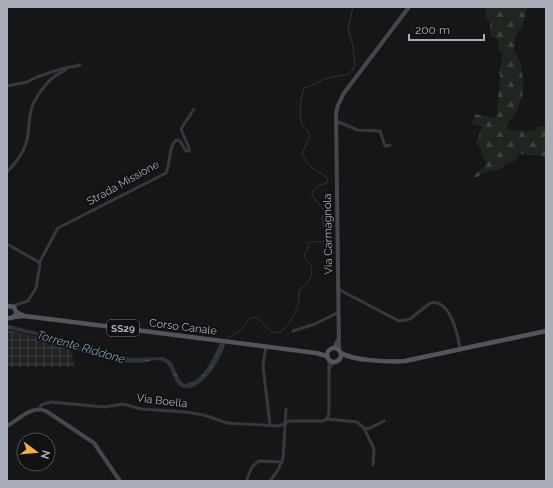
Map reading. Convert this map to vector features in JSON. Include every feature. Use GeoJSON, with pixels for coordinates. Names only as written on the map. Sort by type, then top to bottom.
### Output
{"type":"FeatureCollection","features":[{"type":"Feature","properties":{"kind":"main road","name":"Via Carmagnola"},"geometry":{"type":"LineString","coordinates":[[340,351],[336,121],[338,105],[344,93],[409,7]]}},
{"type":"Feature","properties":{"kind":"main road","name":"Corso Canale"},"geometry":{"type":"LineString","coordinates":[[10,306],[24,316]]}},
{"type":"Feature","properties":{"kind":"main road"},"geometry":{"type":"LineString","coordinates":[[14,317],[16,311]]}},
{"type":"Feature","properties":{"kind":"main road","name":"Corso Canale"},"geometry":{"type":"LineString","coordinates":[[7,318],[10,319],[24,316],[266,346],[316,353],[329,357]]}},
{"type":"Feature","properties":{"kind":"main road"},"geometry":{"type":"LineString","coordinates":[[352,357],[334,348],[330,349],[329,357],[340,359],[352,357],[382,361],[406,361],[546,331]]}},
{"type":"Feature","properties":{"kind":"main road","name":"Via Carmagnola"},"geometry":{"type":"LineString","coordinates":[[334,348],[339,337]]}},
{"type":"Feature","properties":{"kind":"main road"},"geometry":{"type":"LineString","coordinates":[[340,351],[340,359]]}},
{"type":"Feature","properties":{"kind":"main road"},"geometry":{"type":"LineString","coordinates":[[7,426],[29,411],[40,408],[90,439],[98,447],[120,481]]}},
{"type":"Feature","properties":{"kind":"street"},"geometry":{"type":"LineString","coordinates":[[7,86],[27,82],[67,67],[80,65]]}},
{"type":"Feature","properties":{"kind":"street"},"geometry":{"type":"LineString","coordinates":[[7,172],[15,164],[26,144],[31,111],[40,92],[54,76],[66,70],[67,67]]}},
{"type":"Feature","properties":{"kind":"street","name":"Strada Missione"},"geometry":{"type":"LineString","coordinates":[[10,306],[28,301],[36,290],[39,263],[58,228],[166,172],[169,166],[173,144],[176,140],[180,141],[186,151],[189,151],[181,129],[194,109]]}},
{"type":"Feature","properties":{"kind":"street"},"geometry":{"type":"LineString","coordinates":[[336,121],[358,130],[380,131],[385,146],[390,145]]}},
{"type":"Feature","properties":{"kind":"street"},"geometry":{"type":"LineString","coordinates":[[7,244],[39,263]]}},
{"type":"Feature","properties":{"kind":"street","name":"Via Carmagnola"},"geometry":{"type":"LineString","coordinates":[[338,289],[402,321],[410,319],[430,303],[434,302],[440,304],[445,308],[456,328],[460,349]]}},
{"type":"Feature","properties":{"kind":"street","name":"Strada Missione"},"geometry":{"type":"LineString","coordinates":[[16,311],[20,304]]}},
{"type":"Feature","properties":{"kind":"street"},"geometry":{"type":"LineString","coordinates":[[293,331],[315,324],[339,312]]}},
{"type":"Feature","properties":{"kind":"street"},"geometry":{"type":"LineString","coordinates":[[266,346],[263,366],[270,425]]}},
{"type":"Feature","properties":{"kind":"street"},"geometry":{"type":"LineString","coordinates":[[327,419],[329,413],[329,357]]}},
{"type":"Feature","properties":{"kind":"street","name":"Via Boella"},"geometry":{"type":"LineString","coordinates":[[40,408],[44,403],[51,402],[104,407],[123,404],[141,409],[204,415],[228,422],[270,425],[285,424],[289,421],[322,421],[327,419],[357,422],[364,428]]}},
{"type":"Feature","properties":{"kind":"street"},"geometry":{"type":"LineString","coordinates":[[270,481],[282,462],[286,409]]}},
{"type":"Feature","properties":{"kind":"street"},"geometry":{"type":"LineString","coordinates":[[373,465],[374,449],[364,428],[368,428],[384,421]]}},
{"type":"Feature","properties":{"kind":"street"},"geometry":{"type":"LineString","coordinates":[[246,481],[252,467],[259,461],[282,462]]}},
{"type":"Feature","properties":{"kind":"shaded area"},"geometry":{"type":"Polygon","coordinates":[[[7,330],[44,338],[71,350],[75,367],[8,367],[7,374],[7,330]]]}},
{"type":"Feature","properties":{"kind":"green space"},"geometry":{"type":"Polygon","coordinates":[[[486,7],[528,7],[523,23],[524,26],[516,35],[514,50],[521,64],[523,93],[516,113],[509,121],[507,128],[510,131],[535,130],[537,127],[546,126],[546,156],[519,154],[516,161],[510,162],[499,170],[484,172],[477,177],[474,177],[474,175],[485,166],[486,161],[481,155],[481,148],[476,143],[482,127],[471,124],[474,119],[473,115],[475,114],[490,117],[497,116],[499,72],[503,53],[498,50],[498,39],[490,36],[490,21],[485,18],[486,7]]]}},
{"type":"Feature","properties":{"kind":"water"},"geometry":{"type":"Polygon","coordinates":[[[8,325],[50,335],[79,347],[107,355],[133,358],[163,357],[172,363],[179,378],[184,384],[191,383],[202,375],[211,362],[220,343],[225,344],[216,364],[206,377],[200,383],[188,388],[179,385],[170,367],[163,361],[157,360],[136,363],[106,359],[89,355],[55,341],[7,329],[8,325]]]}},
{"type":"Feature","properties":{"kind":"waterway","name":"Torrente Riddone"},"geometry":{"type":"LineString","coordinates":[[224,340],[241,330],[250,318],[256,317],[273,332],[277,333],[282,331],[290,322],[298,305],[300,289],[308,282],[311,275],[312,271],[310,264],[304,256],[309,246],[307,243],[329,239],[329,235],[324,227],[322,218],[325,212],[312,195],[312,192],[320,185],[327,183],[328,179],[310,166],[303,156],[302,153],[310,137],[302,124],[300,106],[304,88],[324,79],[348,74],[352,71],[355,65],[353,46],[348,29],[353,7]]}}]}
